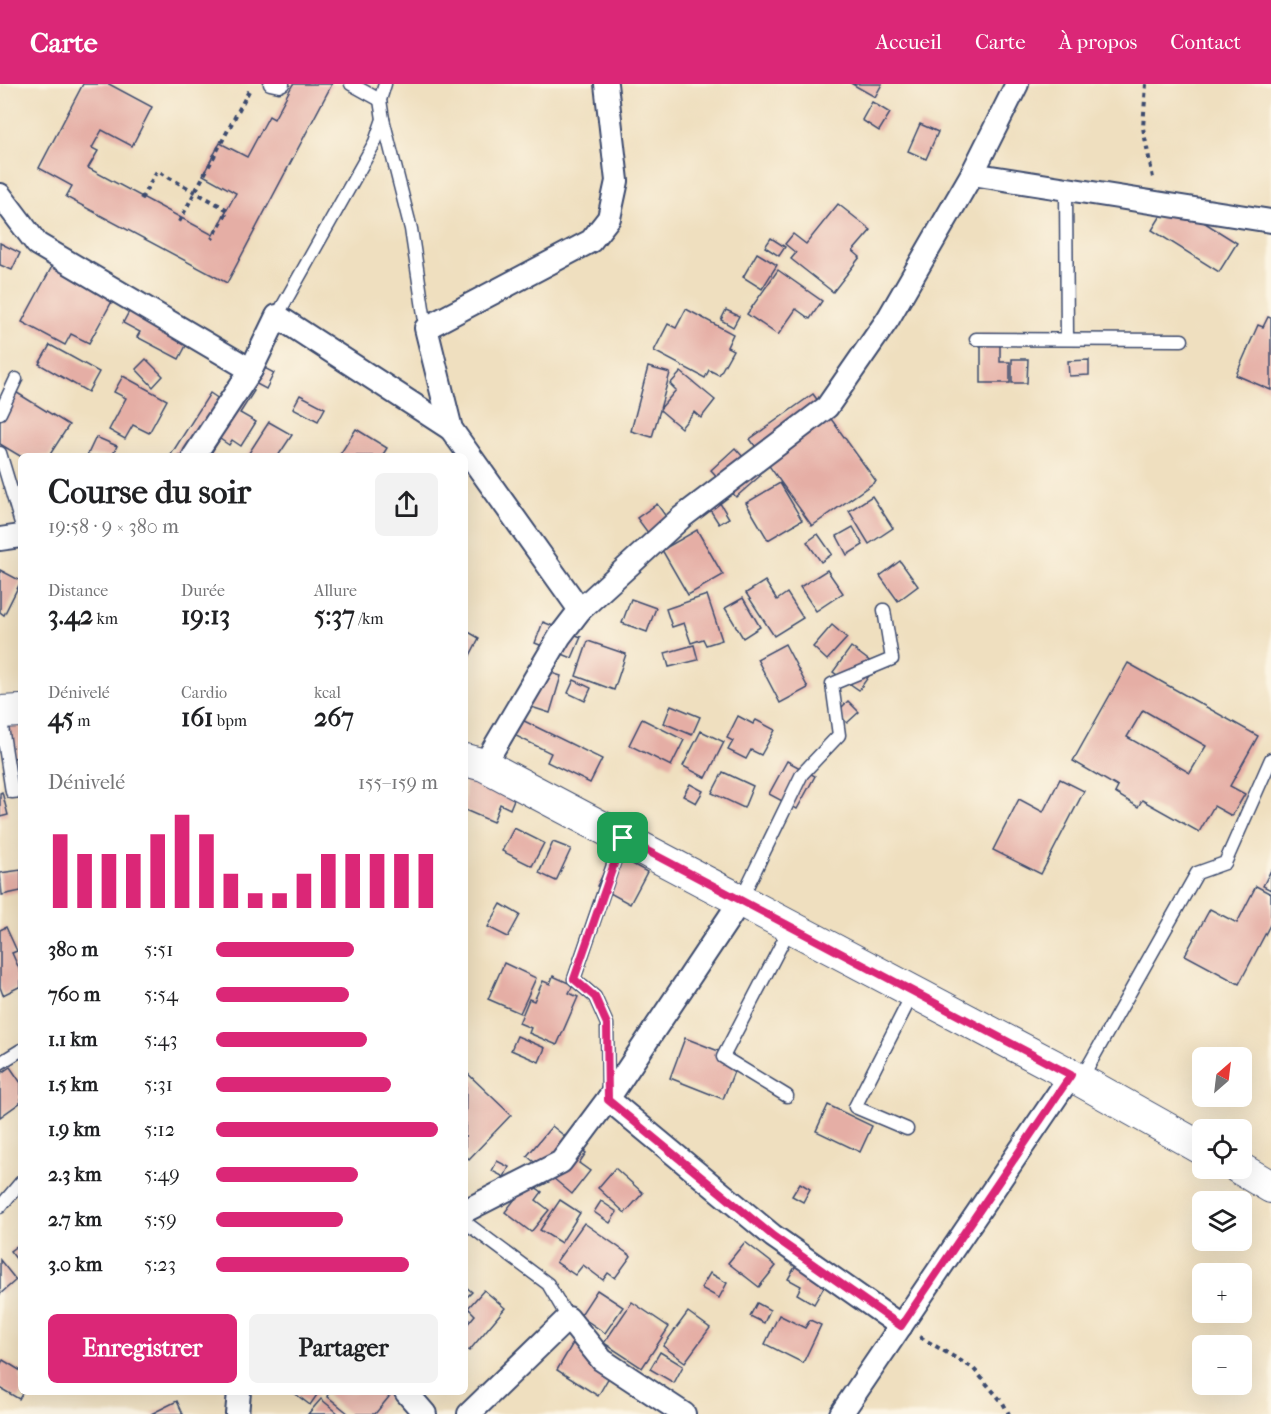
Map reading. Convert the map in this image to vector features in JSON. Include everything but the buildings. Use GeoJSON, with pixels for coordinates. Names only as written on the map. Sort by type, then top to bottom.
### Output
{"type":"FeatureCollection","features":[{"type":"Feature","properties":{"kind":"main road"},"geometry":{"type":"LineString","coordinates":[[0,713],[18,711]]}},
{"type":"Feature","properties":{"kind":"main road"},"geometry":{"type":"LineString","coordinates":[[474,762],[741,900],[1076,1078],[1192,1143]]}},
{"type":"Feature","properties":{"kind":"main road"},"geometry":{"type":"LineString","coordinates":[[1252,1175],[1271,1186]]}},
{"type":"Feature","properties":{"kind":"street"},"geometry":{"type":"LineString","coordinates":[[451,429],[426,328],[591,241],[609,218],[617,181],[606,84]]}},
{"type":"Feature","properties":{"kind":"street"},"geometry":{"type":"LineString","coordinates":[[474,762],[580,610],[682,517],[827,407],[888,319],[972,174],[1017,84]]}},
{"type":"Feature","properties":{"kind":"street"},"geometry":{"type":"LineString","coordinates":[[972,174],[1271,221]]}},
{"type":"Feature","properties":{"kind":"street"},"geometry":{"type":"LineString","coordinates":[[0,195],[37,244],[250,370]]}},
{"type":"Feature","properties":{"kind":"street"},"geometry":{"type":"LineString","coordinates":[[196,453],[250,370],[278,316],[451,429],[580,610]]}},
{"type":"Feature","properties":{"kind":"street"},"geometry":{"type":"LineString","coordinates":[[0,539],[18,536]]}},
{"type":"Feature","properties":{"kind":"street"},"geometry":{"type":"LineString","coordinates":[[468,1209],[561,1162],[608,1100],[741,900]]}},
{"type":"Feature","properties":{"kind":"street"},"geometry":{"type":"LineString","coordinates":[[841,1414],[1076,1078]]}},
{"type":"Feature","properties":{"kind":"street"},"geometry":{"type":"LineString","coordinates":[[608,1100],[773,1236],[901,1326]]}},
{"type":"Feature","properties":{"kind":"street"},"geometry":{"type":"LineString","coordinates":[[469,1414],[568,1318],[602,1360],[684,1414]]}},
{"type":"Feature","properties":{"kind":"street"},"geometry":{"type":"LineString","coordinates":[[237,1414],[239,1395]]}},
{"type":"Feature","properties":{"kind":"street"},"geometry":{"type":"LineString","coordinates":[[409,1395],[425,1414]]}},
{"type":"Feature","properties":{"kind":"lane"},"geometry":{"type":"LineString","coordinates":[[270,84],[279,86],[283,84]]}},
{"type":"Feature","properties":{"kind":"lane"},"geometry":{"type":"LineString","coordinates":[[351,84],[380,100]]}},
{"type":"Feature","properties":{"kind":"lane"},"geometry":{"type":"LineString","coordinates":[[385,84],[380,100],[383,118],[411,229],[426,328]]}},
{"type":"Feature","properties":{"kind":"lane"},"geometry":{"type":"LineString","coordinates":[[278,316],[375,142],[383,118]]}},
{"type":"Feature","properties":{"kind":"lane"},"geometry":{"type":"LineString","coordinates":[[1066,190],[1067,339]]}},
{"type":"Feature","properties":{"kind":"lane"},"geometry":{"type":"LineString","coordinates":[[976,339],[1182,340]]}},
{"type":"Feature","properties":{"kind":"lane"},"geometry":{"type":"LineString","coordinates":[[0,413],[16,379]]}},
{"type":"Feature","properties":{"kind":"lane"},"geometry":{"type":"LineString","coordinates":[[0,453],[18,513]]}},
{"type":"Feature","properties":{"kind":"lane"},"geometry":{"type":"LineString","coordinates":[[741,900],[802,774],[839,735],[832,684],[891,659],[884,610]]}},
{"type":"Feature","properties":{"kind":"lane"},"geometry":{"type":"LineString","coordinates":[[0,713],[12,792],[18,791]]}},
{"type":"Feature","properties":{"kind":"lane"},"geometry":{"type":"LineString","coordinates":[[1076,1078],[1197,873],[1225,863],[1271,759]]}},
{"type":"Feature","properties":{"kind":"lane"},"geometry":{"type":"LineString","coordinates":[[608,1100],[607,1024],[595,997],[574,979],[623,838]]}},
{"type":"Feature","properties":{"kind":"lane"},"geometry":{"type":"LineString","coordinates":[[787,1096],[723,1057],[790,927]]}},
{"type":"Feature","properties":{"kind":"lane"},"geometry":{"type":"LineString","coordinates":[[907,1129],[855,1107],[914,992]]}},
{"type":"Feature","properties":{"kind":"lane"},"geometry":{"type":"LineString","coordinates":[[0,1063],[18,1052]]}},
{"type":"Feature","properties":{"kind":"lane"},"geometry":{"type":"LineString","coordinates":[[0,1207],[18,1186]]}},
{"type":"Feature","properties":{"kind":"lane"},"geometry":{"type":"LineString","coordinates":[[468,1224],[548,1284],[568,1318]]}},
{"type":"Feature","properties":{"kind":"path"},"geometry":{"type":"LineString","coordinates":[[179,222],[253,84]]}},
{"type":"Feature","properties":{"kind":"path"},"geometry":{"type":"LineString","coordinates":[[1146,84],[1143,128],[1158,202]]}},
{"type":"Feature","properties":{"kind":"path"},"geometry":{"type":"LineString","coordinates":[[141,199],[157,171],[228,210],[212,239]]}},
{"type":"Feature","properties":{"kind":"path"},"geometry":{"type":"LineString","coordinates":[[901,1326],[973,1368],[1003,1403],[1009,1414]]}},
{"type":"Feature","properties":{"kind":"route"},"geometry":{"type":"LineString","coordinates":[[623,838],[1071,1075],[901,1326],[773,1236],[608,1100],[607,1024],[595,997],[574,979],[623,838]]}}]}
